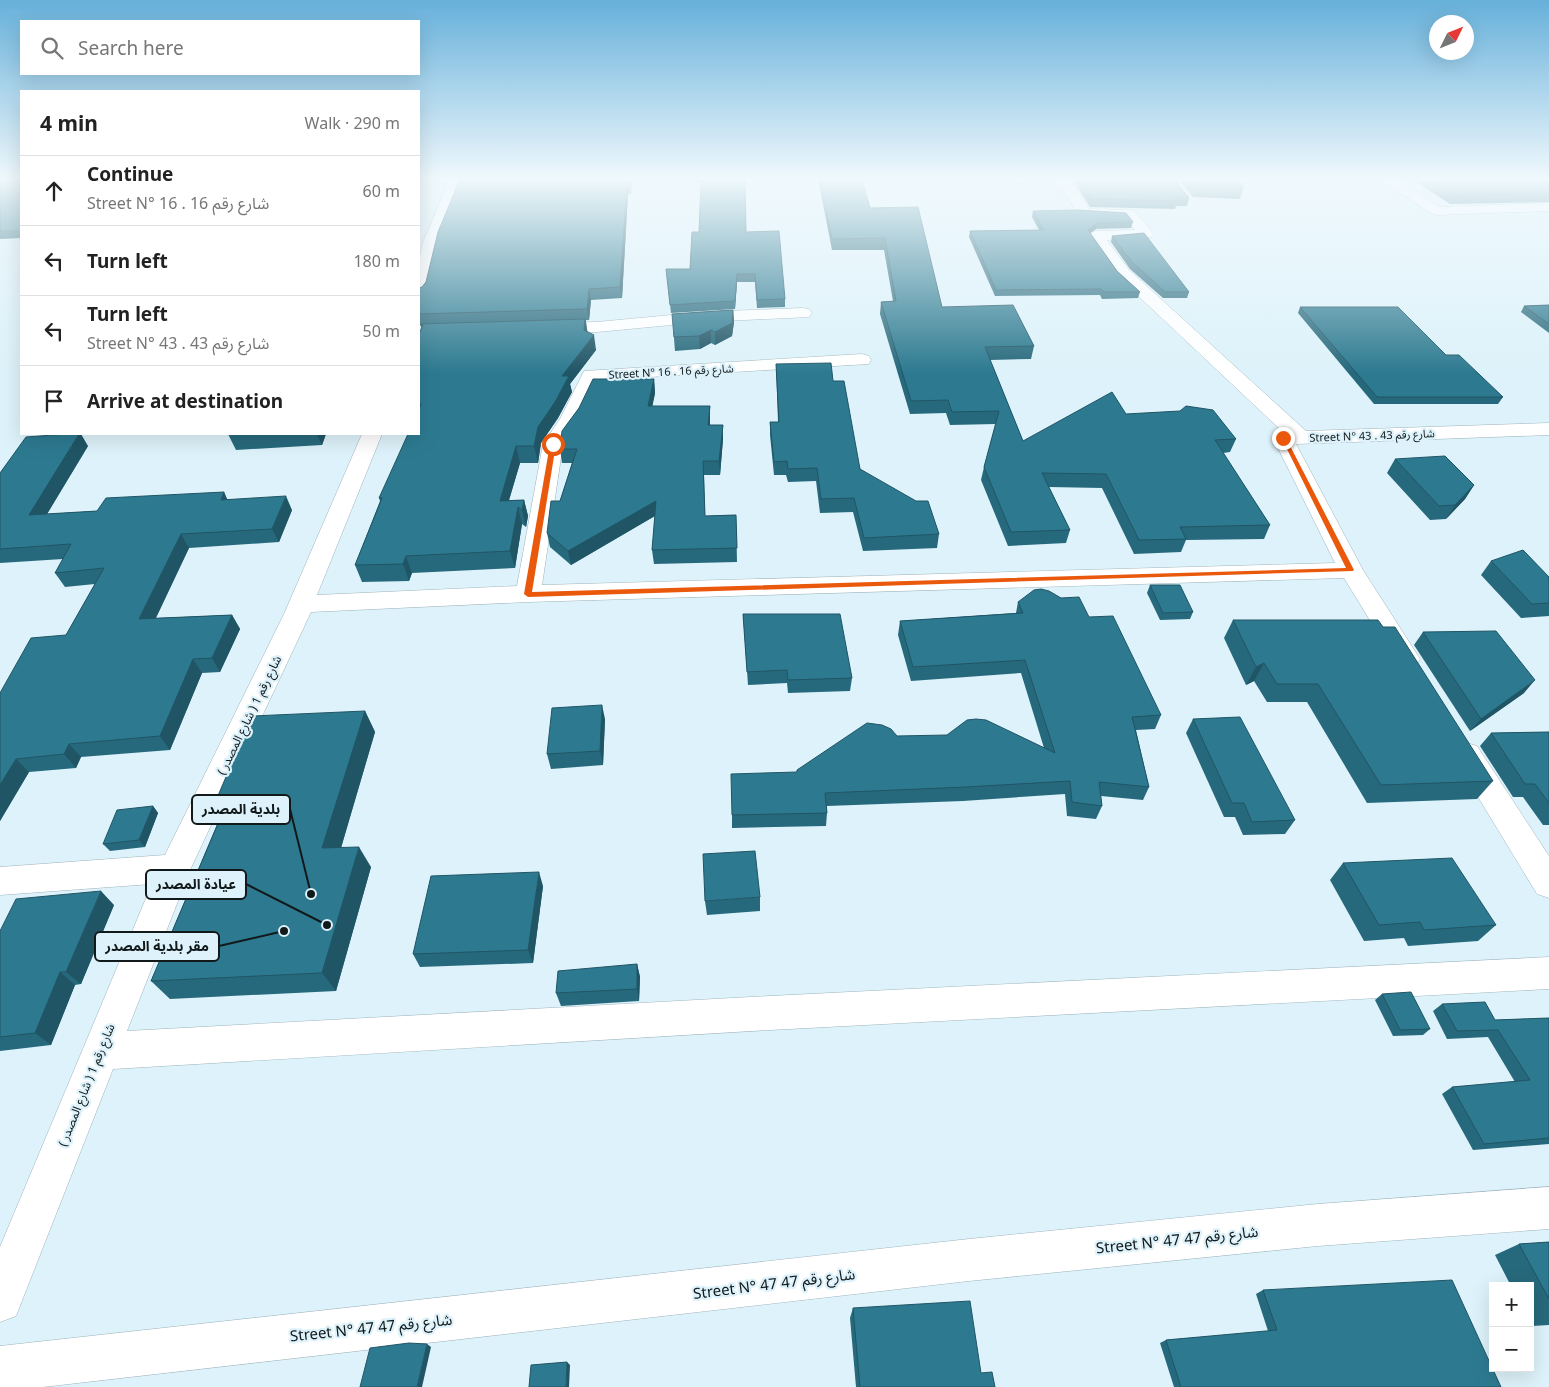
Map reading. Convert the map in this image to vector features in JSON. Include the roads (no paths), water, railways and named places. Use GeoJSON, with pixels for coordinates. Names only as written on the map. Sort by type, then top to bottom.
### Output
{"type":"FeatureCollection","features":[{"type":"Feature","properties":{"kind":"street"},"geometry":{"type":"LineString","coordinates":[[420,289],[431,244]]}},
{"type":"Feature","properties":{"kind":"street"},"geometry":{"type":"LineString","coordinates":[[1102,244],[1123,273],[1300,438]]}},
{"type":"Feature","properties":{"kind":"street"},"geometry":{"type":"LineString","coordinates":[[538,329],[597,327],[704,318],[803,313]]}},
{"type":"Feature","properties":{"kind":"street","name":"Street N° 16 . شارع رقم 16"},"geometry":{"type":"LineString","coordinates":[[528,594],[553,444],[570,420],[591,375],[862,360]]}},
{"type":"Feature","properties":{"kind":"street","name":"Street N° 43 . شارع رقم 43"},"geometry":{"type":"LineString","coordinates":[[1351,570],[1283,438],[1549,429]]}},
{"type":"Feature","properties":{"kind":"street","name":"شارع رقم 1 ( شارع المصدر )"},"geometry":{"type":"LineString","coordinates":[[0,1300],[175,868],[300,604],[372,435]]}},
{"type":"Feature","properties":{"kind":"street"},"geometry":{"type":"LineString","coordinates":[[300,604],[528,594],[1351,570],[1418,677]]}},
{"type":"Feature","properties":{"kind":"street"},"geometry":{"type":"LineString","coordinates":[[1455,735],[1549,884]]}},
{"type":"Feature","properties":{"kind":"street"},"geometry":{"type":"LineString","coordinates":[[0,881],[175,868]]}},
{"type":"Feature","properties":{"kind":"street"},"geometry":{"type":"LineString","coordinates":[[100,1051],[1549,973]]}},
{"type":"Feature","properties":{"kind":"street","name":"Street N° 47 شارع رقم 47"},"geometry":{"type":"LineString","coordinates":[[0,1368],[969,1260],[1318,1225],[1549,1208]]}},
{"type":"Feature","properties":{"kind":"place","name":"بلدية المصدر"},"geometry":{"type":"Point","coordinates":[311,894]}},
{"type":"Feature","properties":{"kind":"place","name":"عيادة المصدر"},"geometry":{"type":"Point","coordinates":[327,925]}},
{"type":"Feature","properties":{"kind":"place","name":"مقر بلدية المصدر"},"geometry":{"type":"Point","coordinates":[284,931]}}]}
